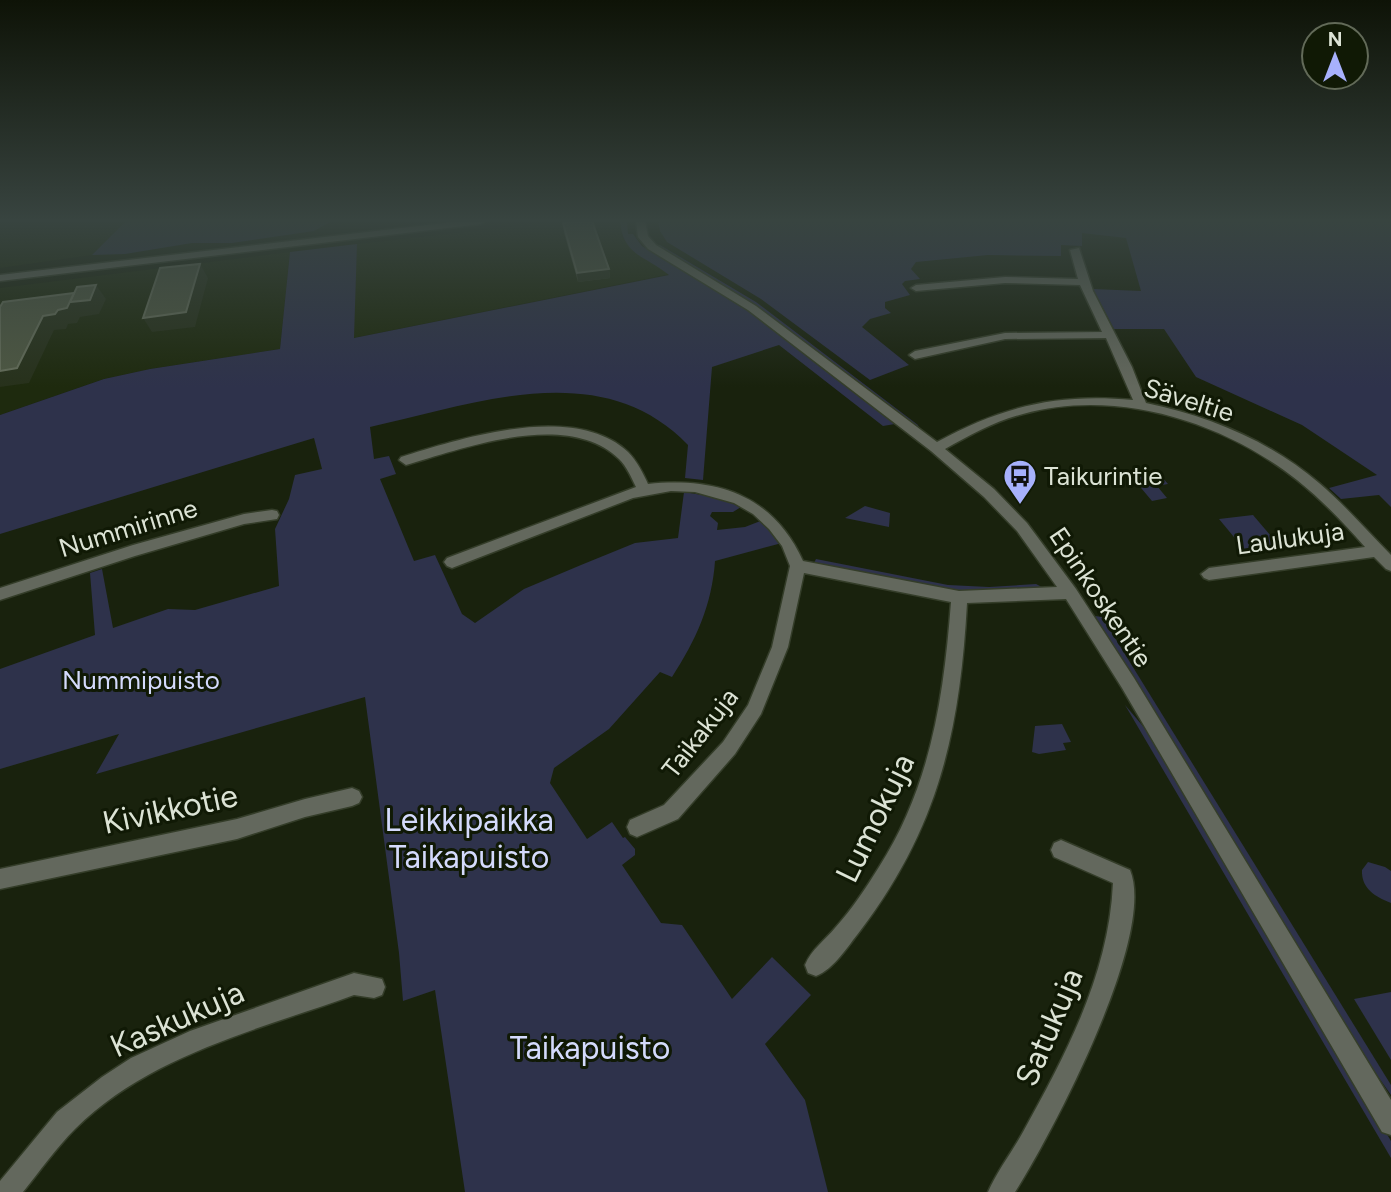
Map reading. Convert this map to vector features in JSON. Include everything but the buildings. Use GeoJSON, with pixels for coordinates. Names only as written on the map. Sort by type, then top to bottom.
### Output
{"type":"FeatureCollection","features":[{"type":"Feature","properties":{"kind":"street","name":"Epinkoskentie"},"geometry":{"type":"LineString","coordinates":[[701,277],[752,307],[936,448],[1006,510],[1070,593],[1226,844],[1391,1123]]}},
{"type":"Feature","properties":{"kind":"street"},"geometry":{"type":"LineString","coordinates":[[1081,277],[1130,372],[1141,407]]}},
{"type":"Feature","properties":{"kind":"street"},"geometry":{"type":"LineString","coordinates":[[916,288],[1004,280],[1082,282]]}},
{"type":"Feature","properties":{"kind":"street"},"geometry":{"type":"LineString","coordinates":[[915,355],[973,340],[1004,336],[1109,335]]}},
{"type":"Feature","properties":{"kind":"street","name":"Säveltie"},"geometry":{"type":"LineString","coordinates":[[936,448],[1010,414],[1036,407],[1082,402],[1141,407],[1214,428],[1261,450],[1322,494],[1391,565]]}},
{"type":"Feature","properties":{"kind":"street"},"geometry":{"type":"LineString","coordinates":[[406,460],[514,433],[568,431],[599,439],[623,455],[644,490]]}},
{"type":"Feature","properties":{"kind":"street"},"geometry":{"type":"LineString","coordinates":[[452,562],[644,490],[693,486],[734,496],[763,513],[775,523],[789,544],[798,566],[960,597],[1070,593]]}},
{"type":"Feature","properties":{"kind":"street","name":"Nummirinne"},"geometry":{"type":"LineString","coordinates":[[0,594],[133,551],[244,519],[272,515]]}},
{"type":"Feature","properties":{"kind":"street","name":"Laulukuja"},"geometry":{"type":"LineString","coordinates":[[1209,573],[1377,551]]}},
{"type":"Feature","properties":{"kind":"street","name":"Taikakuja"},"geometry":{"type":"LineString","coordinates":[[637,827],[671,811],[729,748],[755,709],[781,644],[798,566]]}},
{"type":"Feature","properties":{"kind":"street","name":"Lumokuja"},"geometry":{"type":"LineString","coordinates":[[816,965],[858,919],[887,874],[928,788],[940,749],[952,689],[960,597]]}},
{"type":"Feature","properties":{"kind":"street","name":"Kivikkotie"},"geometry":{"type":"LineString","coordinates":[[0,878],[237,829],[352,797]]}},
{"type":"Feature","properties":{"kind":"street","name":"Satukuja"},"geometry":{"type":"LineString","coordinates":[[1001,1192],[1066,1076],[1103,992],[1123,909],[1124,877],[1061,850]]}},
{"type":"Feature","properties":{"kind":"street","name":"Kaskukuja"},"geometry":{"type":"LineString","coordinates":[[7,1192],[66,1121],[110,1085],[139,1066],[186,1045],[354,984],[374,987]]}},
{"type":"Feature","properties":{"kind":"shaded area"},"geometry":{"type":"Polygon","coordinates":[[[92,277],[287,277],[280,349],[150,369],[104,379],[0,415],[0,288],[92,277]]]}},
{"type":"Feature","properties":{"kind":"shaded area"},"geometry":{"type":"Polygon","coordinates":[[[356,277],[657,277],[353,338],[356,277]]]}},
{"type":"Feature","properties":{"kind":"green space","name":"Taikapuisto"},"geometry":{"type":"Polygon","coordinates":[[[287,277],[356,277],[354,338],[661,277],[694,277],[748,309],[895,424],[883,426],[779,345],[712,367],[703,480],[685,478],[688,445],[654,417],[616,401],[577,394],[536,394],[494,399],[370,427],[374,459],[389,456],[396,474],[380,479],[414,561],[435,555],[462,614],[475,623],[524,589],[581,565],[635,543],[678,538],[684,492],[720,498],[741,507],[733,512],[712,512],[710,516],[718,523],[717,530],[745,527],[763,520],[782,543],[715,561],[701,622],[672,677],[660,672],[609,729],[554,768],[550,783],[587,839],[612,822],[623,838],[625,837],[635,849],[635,855],[622,865],[661,923],[682,925],[732,999],[772,957],[811,995],[765,1044],[805,1100],[828,1192],[465,1192],[435,990],[403,1001],[365,697],[96,774],[119,734],[0,769],[0,669],[95,635],[90,573],[102,569],[113,628],[168,609],[195,610],[279,586],[275,529],[289,499],[295,475],[322,469],[314,438],[0,534],[0,415],[104,379],[150,369],[280,349],[287,277]]]}},
{"type":"Feature","properties":{"kind":"green space"},"geometry":{"type":"Polygon","coordinates":[[[708,277],[713,277],[756,302],[919,428],[755,305],[708,277]]]}},
{"type":"Feature","properties":{"kind":"green space"},"geometry":{"type":"Polygon","coordinates":[[[724,277],[918,277],[920,279],[902,284],[910,295],[885,302],[885,308],[891,313],[870,319],[862,327],[909,365],[870,380],[761,299],[724,277]]]}},
{"type":"Feature","properties":{"kind":"green space"},"geometry":{"type":"Polygon","coordinates":[[[1137,277],[1391,277],[1391,507],[1379,495],[1341,499],[1329,488],[1377,475],[1302,425],[1196,377],[1164,329],[1114,329],[1093,289],[1141,291],[1137,277]]]}},
{"type":"Feature","properties":{"kind":"green space"},"geometry":{"type":"Polygon","coordinates":[[[1157,471],[1168,484],[1157,486],[1167,498],[1152,501],[1131,476],[1157,471]]]}},
{"type":"Feature","properties":{"kind":"green space"},"geometry":{"type":"Polygon","coordinates":[[[865,506],[890,513],[889,527],[845,518],[865,506]]]}},
{"type":"Feature","properties":{"kind":"green space"},"geometry":{"type":"Polygon","coordinates":[[[1253,515],[1283,550],[1248,554],[1219,519],[1253,515]]]}},
{"type":"Feature","properties":{"kind":"green space"},"geometry":{"type":"Polygon","coordinates":[[[816,559],[948,585],[989,587],[1036,584],[1042,587],[963,591],[814,563],[816,559]]]}},
{"type":"Feature","properties":{"kind":"green space"},"geometry":{"type":"Polygon","coordinates":[[[1095,616],[1102,617],[1391,1085],[1391,1095],[1372,1068],[1095,616]]]}},
{"type":"Feature","properties":{"kind":"green space"},"geometry":{"type":"Polygon","coordinates":[[[1125,705],[1147,731],[1391,1141],[1391,1158],[1125,705]]]}},
{"type":"Feature","properties":{"kind":"green space"},"geometry":{"type":"Polygon","coordinates":[[[1062,724],[1071,742],[1063,743],[1066,750],[1039,754],[1032,752],[1035,726],[1062,724]]]}},
{"type":"Feature","properties":{"kind":"green space"},"geometry":{"type":"Polygon","coordinates":[[[1368,862],[1391,871],[1391,903],[1375,895],[1364,882],[1362,870],[1368,862]]]}},
{"type":"Feature","properties":{"kind":"green space"},"geometry":{"type":"Polygon","coordinates":[[[1391,992],[1391,1060],[1354,999],[1391,992]]]}},
{"type":"Feature","properties":{"kind":"place","name":"Taikurintie"},"geometry":{"type":"Point","coordinates":[1020,506]}},
{"type":"Feature","properties":{"kind":"park label","name":"Nummipuisto"},"geometry":{"type":"Point","coordinates":[141,680]}},
{"type":"Feature","properties":{"kind":"park label","name":"Leikkipaikka Taikapuisto"},"geometry":{"type":"Point","coordinates":[469,838]}}]}
